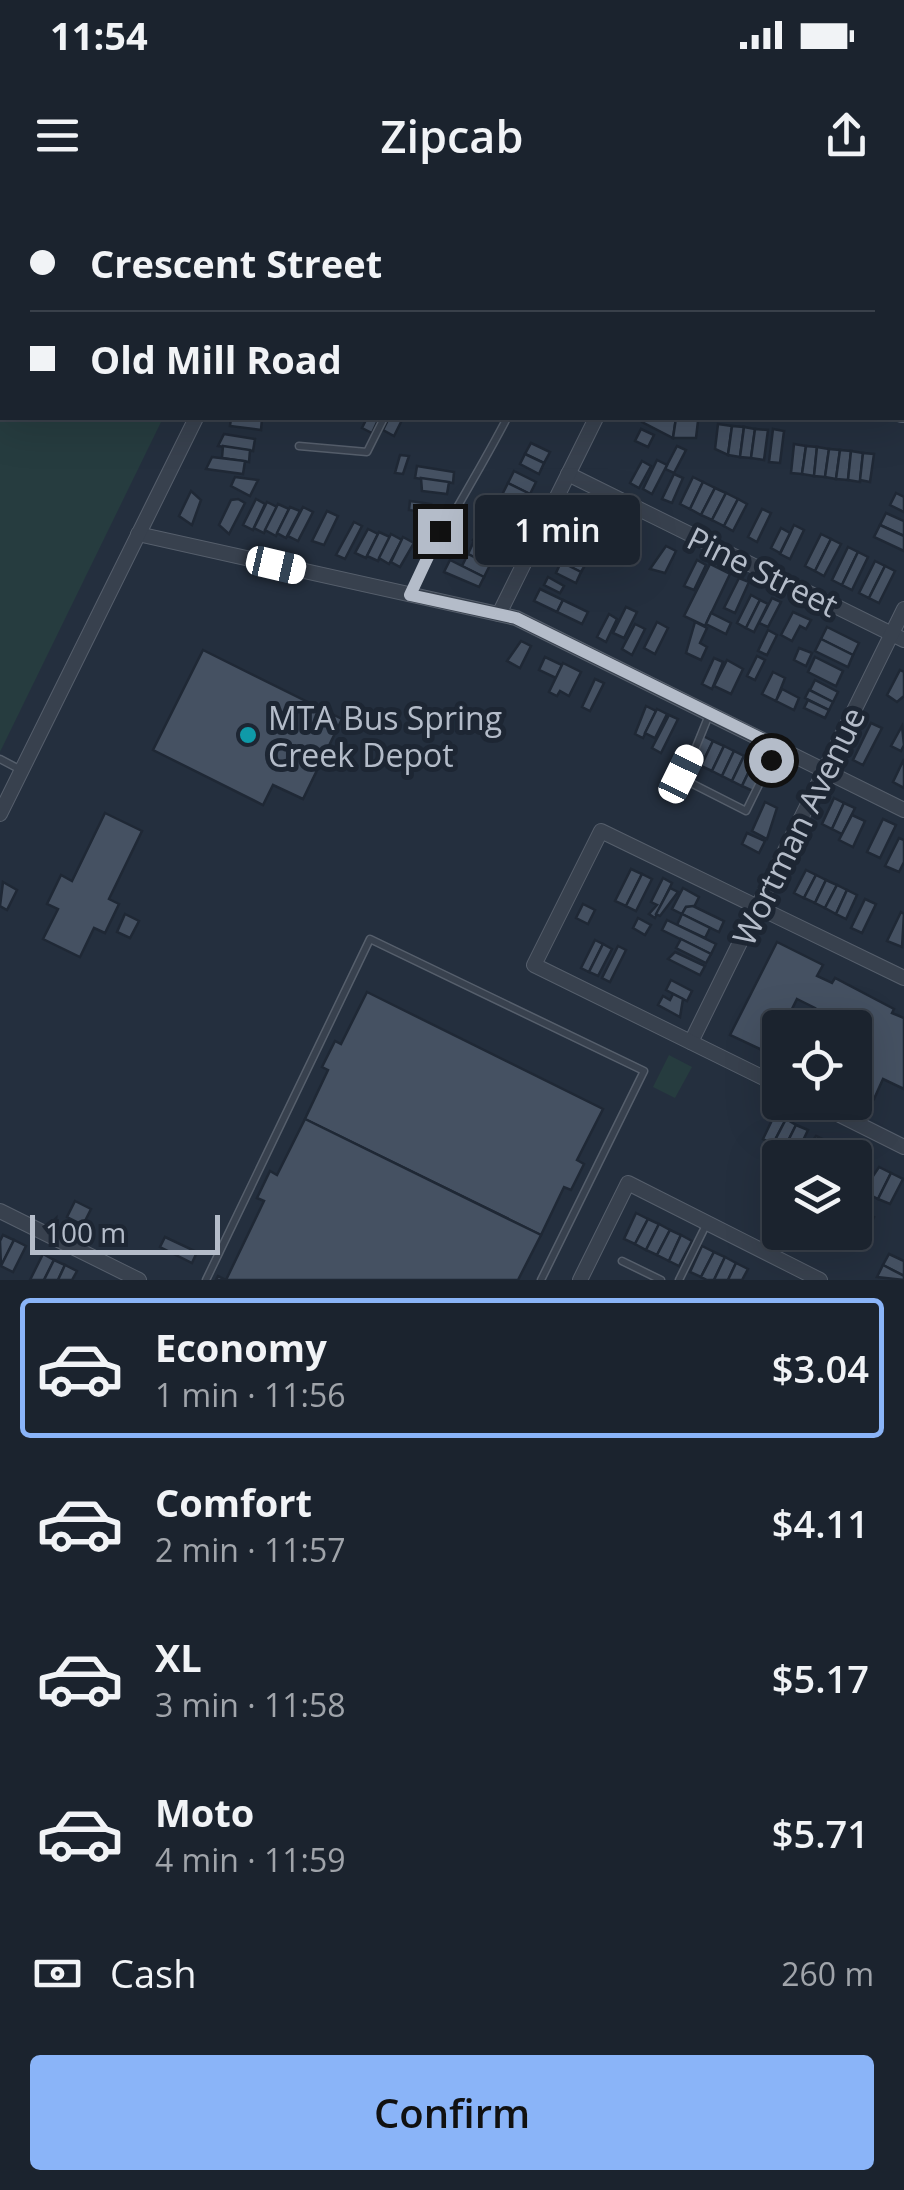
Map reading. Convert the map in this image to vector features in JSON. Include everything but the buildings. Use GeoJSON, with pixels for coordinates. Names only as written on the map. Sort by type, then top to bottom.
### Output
{"type":"FeatureCollection","features":[{"type":"Feature","properties":{"kind":"street"},"geometry":{"type":"LineString","coordinates":[[0,814],[195,420]]}},
{"type":"Feature","properties":{"kind":"street"},"geometry":{"type":"LineString","coordinates":[[498,614],[595,420]]}},
{"type":"Feature","properties":{"kind":"street","name":"Pine Street"},"geometry":{"type":"LineString","coordinates":[[568,474],[898,638]]}},
{"type":"Feature","properties":{"kind":"street"},"geometry":{"type":"LineString","coordinates":[[138,534],[516,618],[904,810]]}},
{"type":"Feature","properties":{"kind":"street","name":"Wortman Avenue"},"geometry":{"type":"LineString","coordinates":[[691,1042],[825,770],[898,638],[904,610]]}},
{"type":"Feature","properties":{"kind":"street"},"geometry":{"type":"LineString","coordinates":[[762,1077],[534,965],[601,831],[904,978]]}},
{"type":"Feature","properties":{"kind":"street"},"geometry":{"type":"LineString","coordinates":[[850,1120],[904,1147]]}},
{"type":"Feature","properties":{"kind":"street"},"geometry":{"type":"LineString","coordinates":[[580,1280],[628,1184],[820,1280]]}},
{"type":"Feature","properties":{"kind":"street"},"geometry":{"type":"LineString","coordinates":[[0,1211],[139,1280]]}},
{"type":"Feature","properties":{"kind":"lane"},"geometry":{"type":"LineString","coordinates":[[299,446],[367,452],[383,420]]}},
{"type":"Feature","properties":{"kind":"lane"},"geometry":{"type":"LineString","coordinates":[[410,595],[440,531],[473,484],[506,420]]}},
{"type":"Feature","properties":{"kind":"lane"},"geometry":{"type":"LineString","coordinates":[[710,713],[683,779],[746,812],[778,747]]}},
{"type":"Feature","properties":{"kind":"lane"},"geometry":{"type":"LineString","coordinates":[[0,759],[22,770]]}},
{"type":"Feature","properties":{"kind":"lane"},"geometry":{"type":"LineString","coordinates":[[206,1280],[370,940],[644,1071],[541,1280]]}},
{"type":"Feature","properties":{"kind":"lane"},"geometry":{"type":"LineString","coordinates":[[678,1280],[706,1223]]}},
{"type":"Feature","properties":{"kind":"lane"},"geometry":{"type":"LineString","coordinates":[[622,1261],[661,1280]]}},
{"type":"Feature","properties":{"kind":"green space"},"geometry":{"type":"Polygon","coordinates":[[[0,420],[162,420],[0,752],[0,420]]]}},
{"type":"Feature","properties":{"kind":"green space"},"geometry":{"type":"Polygon","coordinates":[[[669,1055],[692,1067],[675,1098],[653,1087],[669,1055]]]}},
{"type":"Feature","properties":{"kind":"place","name":"MTA Bus Spring Creek Depot"},"geometry":{"type":"Point","coordinates":[248,735]}},
{"type":"Feature","properties":{"kind":"route"},"geometry":{"type":"LineString","coordinates":[[440,531],[410,595],[516,618],[778,747],[771,760]]}}]}
